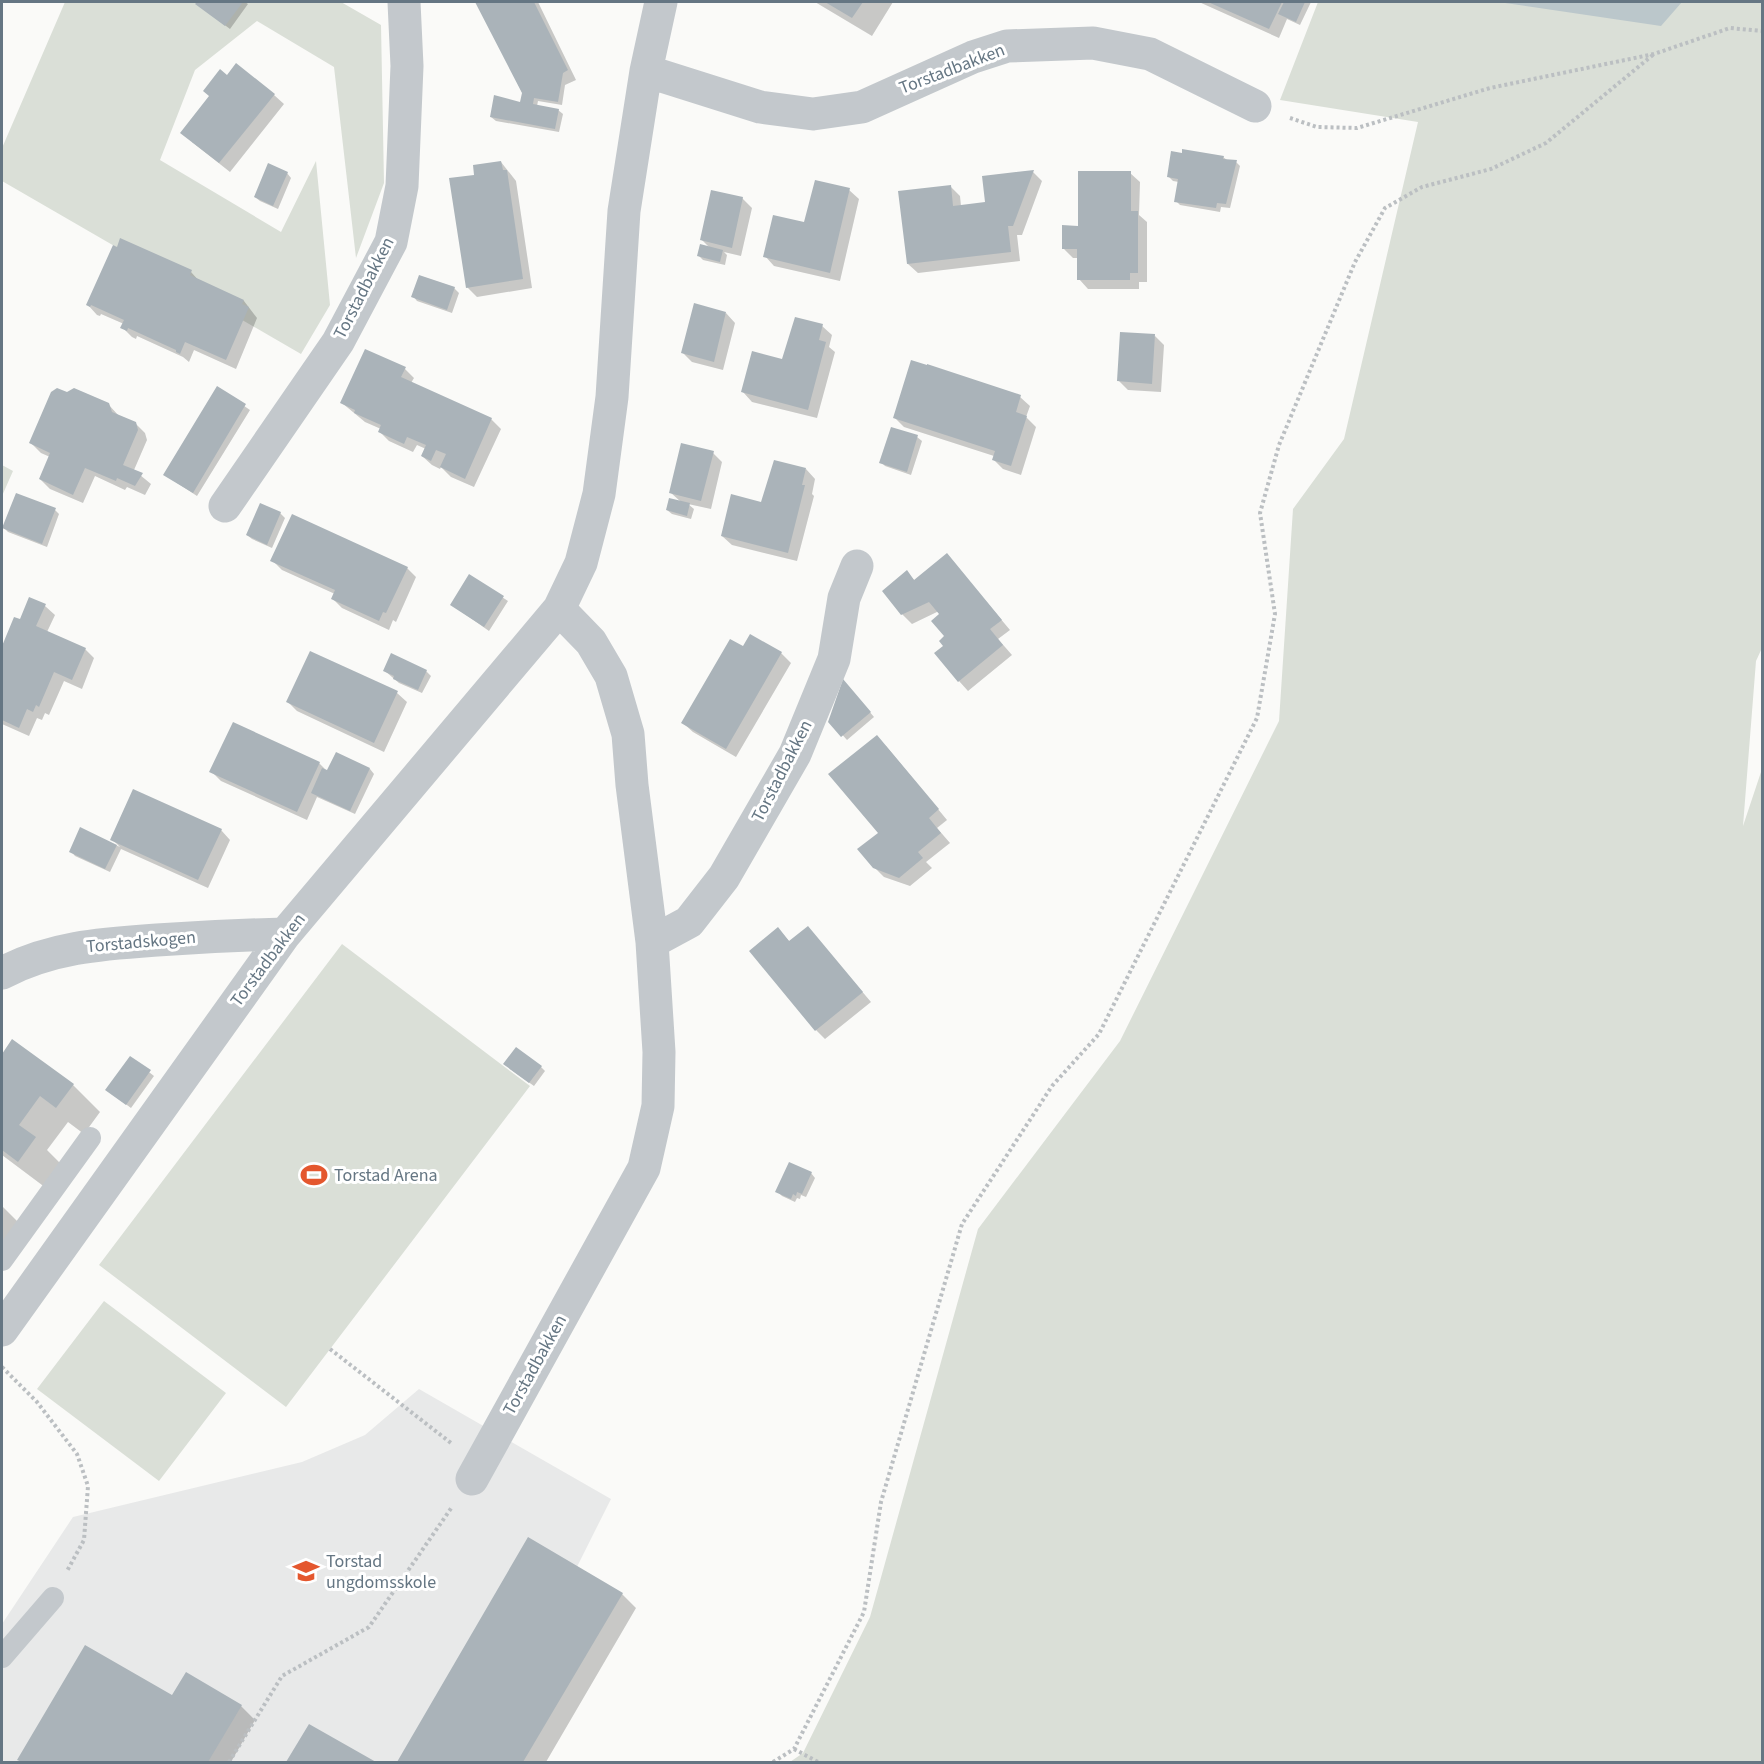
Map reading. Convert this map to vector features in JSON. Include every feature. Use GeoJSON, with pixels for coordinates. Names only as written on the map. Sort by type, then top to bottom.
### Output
{"type":"FeatureCollection","features":[{"type":"Feature","properties":{"kind":"street","name":"Torstadbakken"},"geometry":{"type":"LineString","coordinates":[[225,506],[338,342],[392,242],[402,186],[407,66],[404,2]]}},
{"type":"Feature","properties":{"kind":"street","name":"Torstadbakken"},"geometry":{"type":"LineString","coordinates":[[2,1330],[285,934],[559,609],[581,562],[599,495],[612,397],[624,211],[645,71],[661,2]]}},
{"type":"Feature","properties":{"kind":"street","name":"Torstadbakken"},"geometry":{"type":"LineString","coordinates":[[645,71],[760,107],[813,114],[862,107],[973,57],[1007,46],[1093,43],[1150,54],[1255,106]]}},
{"type":"Feature","properties":{"kind":"street","name":"Torstadbakken"},"geometry":{"type":"LineString","coordinates":[[652,942],[689,922],[724,878],[795,754],[834,659],[844,598],[857,566]]}},
{"type":"Feature","properties":{"kind":"street","name":"Torstadbakken"},"geometry":{"type":"LineString","coordinates":[[476,1472],[644,1168],[658,1106],[659,1052],[652,942],[632,785],[628,734],[611,676],[591,642],[559,609]]}},
{"type":"Feature","properties":{"kind":"street","name":"Torstadskogen"},"geometry":{"type":"LineString","coordinates":[[2,973],[51,952],[97,944],[224,935],[285,934]]}},
{"type":"Feature","properties":{"kind":"lane"},"geometry":{"type":"LineString","coordinates":[[2,1260],[90,1138]]}},
{"type":"Feature","properties":{"kind":"lane"},"geometry":{"type":"LineString","coordinates":[[2,1657],[53,1598]]}},
{"type":"Feature","properties":{"kind":"path"},"geometry":{"type":"LineString","coordinates":[[1255,106],[1317,127],[1357,128],[1490,88],[1654,54],[1730,27],[1762,31]]}},
{"type":"Feature","properties":{"kind":"path"},"geometry":{"type":"LineString","coordinates":[[774,1762],[794,1749],[864,1612],[881,1502],[962,1224],[1052,1086],[1099,1034],[1257,718],[1275,614],[1260,513],[1279,445],[1355,262],[1385,208],[1422,187],[1491,169],[1546,143],[1654,54]]}},
{"type":"Feature","properties":{"kind":"path"},"geometry":{"type":"LineString","coordinates":[[229,1762],[282,1676],[369,1628],[476,1472],[330,1349]]}},
{"type":"Feature","properties":{"kind":"path"},"geometry":{"type":"LineString","coordinates":[[2,1366],[38,1402],[77,1454],[88,1486],[84,1540],[53,1598]]}},
{"type":"Feature","properties":{"kind":"path"},"geometry":{"type":"LineString","coordinates":[[794,1749],[818,1762]]}},
{"type":"Feature","properties":{"kind":"shaded area"},"geometry":{"type":"Polygon","coordinates":[[[65,2],[341,2],[381,25],[384,183],[356,258],[334,67],[257,21],[195,70],[160,160],[281,232],[316,161],[330,305],[301,354],[2,181],[2,148],[65,2]]]}},
{"type":"Feature","properties":{"kind":"shaded area"},"geometry":{"type":"Polygon","coordinates":[[[1318,2],[1762,2],[1762,648],[1756,661],[1743,826],[1762,769],[1762,1762],[790,1762],[803,1753],[870,1617],[978,1229],[1120,1041],[1279,721],[1293,509],[1344,439],[1418,122],[1280,100],[1318,2]]]}},
{"type":"Feature","properties":{"kind":"shaded area"},"geometry":{"type":"Polygon","coordinates":[[[1498,2],[1682,2],[1661,26],[1498,2]]]}},
{"type":"Feature","properties":{"kind":"shaded area"},"geometry":{"type":"Polygon","coordinates":[[[2,465],[13,471],[2,496],[2,465]]]}},
{"type":"Feature","properties":{"kind":"shaded area","name":"Torstad Arena"},"geometry":{"type":"Polygon","coordinates":[[[342,944],[530,1086],[286,1407],[99,1265],[342,944]]]}},
{"type":"Feature","properties":{"kind":"shaded area"},"geometry":{"type":"Polygon","coordinates":[[[104,1301],[226,1393],[159,1481],[37,1389],[104,1301]]]}},
{"type":"Feature","properties":{"kind":"shaded area","name":"Torstad ungdomsskole"},"geometry":{"type":"Polygon","coordinates":[[[419,1389],[611,1499],[479,1762],[2,1762],[2,1624],[73,1517],[302,1462],[365,1435],[419,1389]]]}},
{"type":"Feature","properties":{"kind":"building"},"geometry":{"type":"Polygon","coordinates":[[[197,2],[243,2],[225,26],[195,4],[197,2]]]}},
{"type":"Feature","properties":{"kind":"building"},"geometry":{"type":"Polygon","coordinates":[[[475,2],[534,2],[568,70],[563,73],[558,102],[534,98],[533,104],[559,109],[555,129],[490,117],[494,95],[520,102],[522,93],[475,2]]]}},
{"type":"Feature","properties":{"kind":"building"},"geometry":{"type":"Polygon","coordinates":[[[825,2],[863,2],[852,18],[825,2]]]}},
{"type":"Feature","properties":{"kind":"building"},"geometry":{"type":"Polygon","coordinates":[[[1208,2],[1282,2],[1269,29],[1208,2]]]}},
{"type":"Feature","properties":{"kind":"building"},"geometry":{"type":"Polygon","coordinates":[[[1284,2],[1305,2],[1296,22],[1278,14],[1284,2]]]}},
{"type":"Feature","properties":{"kind":"building"},"geometry":{"type":"Polygon","coordinates":[[[236,63],[275,94],[219,163],[180,133],[209,96],[203,91],[220,69],[227,75],[236,63]]]}},
{"type":"Feature","properties":{"kind":"building"},"geometry":{"type":"Polygon","coordinates":[[[1182,149],[1237,160],[1226,204],[1217,203],[1216,208],[1174,202],[1178,179],[1167,177],[1171,151],[1182,153],[1182,149]]]}},
{"type":"Feature","properties":{"kind":"building"},"geometry":{"type":"Polygon","coordinates":[[[501,161],[503,170],[507,170],[523,279],[466,288],[449,178],[474,175],[473,165],[501,161]]]}},
{"type":"Feature","properties":{"kind":"building"},"geometry":{"type":"Polygon","coordinates":[[[268,163],[288,172],[273,206],[254,197],[268,163]]]}},
{"type":"Feature","properties":{"kind":"building"},"geometry":{"type":"Polygon","coordinates":[[[1034,170],[1013,226],[1008,226],[1011,252],[907,264],[898,191],[951,185],[953,206],[985,202],[982,176],[1034,170]]]}},
{"type":"Feature","properties":{"kind":"building"},"geometry":{"type":"Polygon","coordinates":[[[1078,171],[1131,171],[1131,211],[1138,211],[1138,273],[1130,273],[1130,280],[1077,280],[1077,249],[1062,249],[1062,225],[1078,226],[1078,171]]]}},
{"type":"Feature","properties":{"kind":"building"},"geometry":{"type":"Polygon","coordinates":[[[815,180],[850,188],[830,273],[763,257],[773,215],[804,222],[815,180]]]}},
{"type":"Feature","properties":{"kind":"building"},"geometry":{"type":"Polygon","coordinates":[[[711,190],[743,197],[732,248],[700,240],[711,190]]]}},
{"type":"Feature","properties":{"kind":"building"},"geometry":{"type":"Polygon","coordinates":[[[120,238],[192,270],[190,275],[244,300],[242,304],[249,307],[226,360],[185,342],[180,354],[128,328],[127,331],[120,328],[124,320],[91,305],[90,307],[86,305],[113,245],[117,247],[120,238]]]}},
{"type":"Feature","properties":{"kind":"building"},"geometry":{"type":"Polygon","coordinates":[[[700,244],[723,250],[720,262],[697,256],[700,244]]]}},
{"type":"Feature","properties":{"kind":"building"},"geometry":{"type":"Polygon","coordinates":[[[419,275],[455,287],[447,310],[411,297],[419,275]]]}},
{"type":"Feature","properties":{"kind":"building"},"geometry":{"type":"Polygon","coordinates":[[[694,303],[726,312],[714,362],[681,353],[694,303]]]}},
{"type":"Feature","properties":{"kind":"building"},"geometry":{"type":"Polygon","coordinates":[[[795,317],[823,324],[819,340],[826,342],[808,410],[741,392],[752,351],[782,359],[795,317]]]}},
{"type":"Feature","properties":{"kind":"building"},"geometry":{"type":"Polygon","coordinates":[[[1120,332],[1155,334],[1152,384],[1117,381],[1120,332]]]}},
{"type":"Feature","properties":{"kind":"building"},"geometry":{"type":"Polygon","coordinates":[[[365,349],[406,367],[401,377],[492,418],[465,479],[440,467],[446,454],[436,450],[431,461],[421,456],[426,445],[407,437],[404,444],[378,432],[381,425],[354,413],[355,410],[340,403],[365,349]]]}},
{"type":"Feature","properties":{"kind":"building"},"geometry":{"type":"Polygon","coordinates":[[[911,360],[1021,395],[1016,412],[1027,416],[1011,466],[992,460],[995,451],[893,418],[911,360]]]}},
{"type":"Feature","properties":{"kind":"building"},"geometry":{"type":"Polygon","coordinates":[[[217,386],[246,404],[193,493],[163,475],[217,386]]]}},
{"type":"Feature","properties":{"kind":"building"},"geometry":{"type":"Polygon","coordinates":[[[57,388],[67,392],[74,388],[109,403],[112,412],[136,422],[138,430],[123,465],[143,473],[135,486],[85,468],[73,495],[39,479],[50,453],[29,443],[51,392],[57,388]]]}},
{"type":"Feature","properties":{"kind":"building"},"geometry":{"type":"Polygon","coordinates":[[[891,427],[918,435],[907,472],[879,463],[891,427]]]}},
{"type":"Feature","properties":{"kind":"building"},"geometry":{"type":"Polygon","coordinates":[[[681,443],[714,451],[701,501],[669,493],[681,443]]]}},
{"type":"Feature","properties":{"kind":"building"},"geometry":{"type":"Polygon","coordinates":[[[774,460],[806,468],[802,485],[805,485],[788,553],[721,536],[731,494],[761,502],[774,460]]]}},
{"type":"Feature","properties":{"kind":"building"},"geometry":{"type":"Polygon","coordinates":[[[16,493],[56,508],[42,544],[2,528],[16,493]]]}},
{"type":"Feature","properties":{"kind":"building"},"geometry":{"type":"Polygon","coordinates":[[[669,498],[690,503],[687,516],[666,510],[669,498]]]}},
{"type":"Feature","properties":{"kind":"building"},"geometry":{"type":"Polygon","coordinates":[[[260,503],[281,512],[267,545],[246,535],[260,503]]]}},
{"type":"Feature","properties":{"kind":"building"},"geometry":{"type":"Polygon","coordinates":[[[292,514],[408,567],[386,613],[383,612],[379,621],[331,599],[335,590],[270,561],[292,514]]]}},
{"type":"Feature","properties":{"kind":"building"},"geometry":{"type":"Polygon","coordinates":[[[947,553],[1002,620],[990,629],[1003,645],[958,682],[934,653],[943,646],[939,641],[944,636],[931,621],[939,614],[929,602],[901,615],[882,591],[907,570],[914,580],[947,553]]]}},
{"type":"Feature","properties":{"kind":"building"},"geometry":{"type":"Polygon","coordinates":[[[469,574],[504,596],[484,627],[450,605],[469,574]]]}},
{"type":"Feature","properties":{"kind":"building"},"geometry":{"type":"Polygon","coordinates":[[[29,597],[46,604],[36,626],[86,648],[72,680],[54,672],[39,707],[36,705],[33,712],[27,709],[19,728],[2,720],[2,646],[14,617],[20,619],[29,597]]]}},
{"type":"Feature","properties":{"kind":"building"},"geometry":{"type":"Polygon","coordinates":[[[750,634],[782,652],[726,749],[681,723],[730,639],[743,646],[750,634]]]}},
{"type":"Feature","properties":{"kind":"building"},"geometry":{"type":"Polygon","coordinates":[[[310,651],[398,691],[374,743],[286,702],[310,651]]]}},
{"type":"Feature","properties":{"kind":"building"},"geometry":{"type":"Polygon","coordinates":[[[391,653],[427,670],[418,690],[393,679],[394,676],[383,671],[391,653]]]}},
{"type":"Feature","properties":{"kind":"building"},"geometry":{"type":"Polygon","coordinates":[[[843,679],[871,712],[841,737],[828,722],[843,679]]]}},
{"type":"Feature","properties":{"kind":"building"},"geometry":{"type":"Polygon","coordinates":[[[233,722],[320,762],[297,812],[209,772],[233,722]]]}},
{"type":"Feature","properties":{"kind":"building"},"geometry":{"type":"Polygon","coordinates":[[[877,735],[939,809],[929,818],[941,833],[918,852],[923,858],[899,878],[873,868],[857,849],[878,833],[828,774],[877,735]]]}},
{"type":"Feature","properties":{"kind":"building"},"geometry":{"type":"Polygon","coordinates":[[[336,752],[370,768],[350,811],[311,793],[322,768],[327,770],[336,752]]]}},
{"type":"Feature","properties":{"kind":"building"},"geometry":{"type":"Polygon","coordinates":[[[133,789],[222,829],[198,880],[110,840],[133,789]]]}},
{"type":"Feature","properties":{"kind":"building"},"geometry":{"type":"Polygon","coordinates":[[[80,827],[117,845],[105,869],[69,852],[80,827]]]}},
{"type":"Feature","properties":{"kind":"building"},"geometry":{"type":"Polygon","coordinates":[[[808,926],[863,992],[815,1031],[749,951],[778,927],[789,941],[808,926]]]}},
{"type":"Feature","properties":{"kind":"building"},"geometry":{"type":"Polygon","coordinates":[[[12,1039],[74,1084],[56,1108],[40,1096],[19,1125],[36,1137],[18,1162],[2,1150],[2,1054],[12,1039]]]}},
{"type":"Feature","properties":{"kind":"building"},"geometry":{"type":"Polygon","coordinates":[[[516,1047],[542,1066],[529,1083],[503,1064],[516,1047]]]}},
{"type":"Feature","properties":{"kind":"building"},"geometry":{"type":"Polygon","coordinates":[[[130,1056],[151,1070],[126,1105],[105,1090],[130,1056]]]}},
{"type":"Feature","properties":{"kind":"building"},"geometry":{"type":"Polygon","coordinates":[[[789,1162],[812,1172],[802,1194],[797,1192],[796,1196],[793,1194],[791,1199],[775,1192],[789,1162]]]}},
{"type":"Feature","properties":{"kind":"building"},"geometry":{"type":"Polygon","coordinates":[[[528,1537],[623,1593],[523,1762],[397,1762],[528,1537]]]}},
{"type":"Feature","properties":{"kind":"building"},"geometry":{"type":"Polygon","coordinates":[[[85,1645],[172,1695],[186,1672],[242,1705],[208,1762],[22,1762],[17,1760],[85,1645]]]}},
{"type":"Feature","properties":{"kind":"building"},"geometry":{"type":"Polygon","coordinates":[[[309,1724],[376,1762],[286,1762],[309,1724]]]}},
{"type":"Feature","properties":{"kind":"place","name":"Torstad Arena"},"geometry":{"type":"Point","coordinates":[314,1175]}},
{"type":"Feature","properties":{"kind":"place","name":"Torstad ungdomsskole"},"geometry":{"type":"Point","coordinates":[306,1571]}}]}
